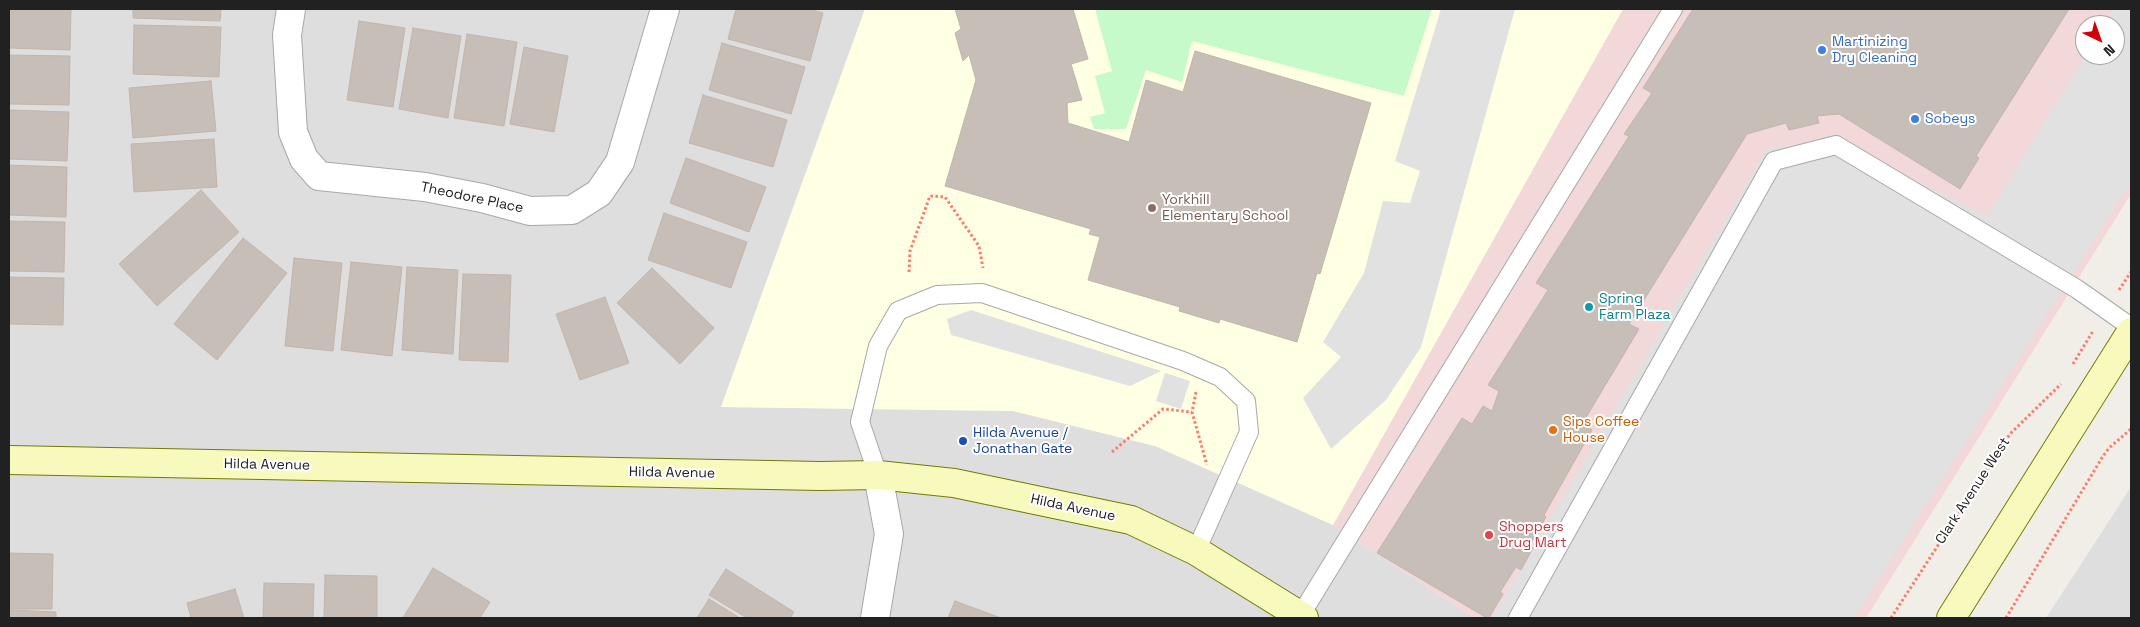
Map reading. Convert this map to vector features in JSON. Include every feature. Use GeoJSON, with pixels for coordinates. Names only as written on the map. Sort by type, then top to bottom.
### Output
{"type":"FeatureCollection","features":[{"type":"Feature","properties":{"kind":"street","name":"Theodore Place"},"geometry":{"type":"LineString","coordinates":[[291,9],[287,35],[293,132],[304,159],[319,176],[425,187],[482,198],[530,211],[572,210],[599,193],[620,162],[665,9]]}},
{"type":"Feature","properties":{"kind":"street"},"geometry":{"type":"LineString","coordinates":[[1951,618],[2131,332]]}},
{"type":"Feature","properties":{"kind":"street","name":"Hilda Avenue"},"geometry":{"type":"LineString","coordinates":[[9,460],[820,476],[878,475],[954,483],[1130,520],[1196,550],[1302,617]]}},
{"type":"Feature","properties":{"kind":"street"},"geometry":{"type":"LineString","coordinates":[[875,618],[889,534],[878,475]]}},
{"type":"Feature","properties":{"kind":"lane"},"geometry":{"type":"LineString","coordinates":[[1302,617],[1672,9]]}},
{"type":"Feature","properties":{"kind":"lane"},"geometry":{"type":"LineString","coordinates":[[1518,618],[1774,162],[1836,145],[2077,289],[2131,327]]}},
{"type":"Feature","properties":{"kind":"lane"},"geometry":{"type":"LineString","coordinates":[[878,475],[860,422],[878,346],[898,311],[937,295],[982,293],[1183,361],[1220,377],[1246,401],[1249,432],[1196,550]]}},
{"type":"Feature","properties":{"kind":"path"},"geometry":{"type":"LineString","coordinates":[[909,272],[910,251],[930,196],[945,197],[979,246],[983,268]]}},
{"type":"Feature","properties":{"kind":"path"},"geometry":{"type":"LineString","coordinates":[[2070,370],[2131,272]]}},
{"type":"Feature","properties":{"kind":"path"},"geometry":{"type":"LineString","coordinates":[[1202,369],[1192,412],[1207,466],[1204,472]]}},
{"type":"Feature","properties":{"kind":"path","name":"Clark Avenue West"},"geometry":{"type":"LineString","coordinates":[[1891,618],[2010,434],[2059,387],[2064,378]]}},
{"type":"Feature","properties":{"kind":"path"},"geometry":{"type":"LineString","coordinates":[[1112,452],[1163,408],[1192,412]]}},
{"type":"Feature","properties":{"kind":"path"},"geometry":{"type":"LineString","coordinates":[[2006,618],[2108,448],[2131,429]]}},
{"type":"Feature","properties":{"kind":"shaded area"},"geometry":{"type":"Polygon","coordinates":[[[9,9],[865,9],[721,407],[1013,411],[1155,446],[1333,525],[1474,618],[9,618],[9,9]]]}},
{"type":"Feature","properties":{"kind":"shaded area","name":"Yorkhill Elementary School"},"geometry":{"type":"Polygon","coordinates":[[[865,9],[1623,9],[1333,525],[1155,446],[1013,411],[721,407],[865,9]]]}},
{"type":"Feature","properties":{"kind":"shaded area"},"geometry":{"type":"Polygon","coordinates":[[[1441,9],[1515,9],[1421,347],[1386,400],[1331,449],[1303,398],[1341,357],[1323,342],[1364,273],[1383,201],[1410,203],[1420,171],[1395,161],[1441,9]]]}},
{"type":"Feature","properties":{"kind":"shaded area"},"geometry":{"type":"Polygon","coordinates":[[[1623,9],[2131,9],[2131,194],[1866,618],[1474,618],[1333,525],[1623,9]]]}},
{"type":"Feature","properties":{"kind":"shaded area"},"geometry":{"type":"Polygon","coordinates":[[[2113,9],[2131,9],[2131,182],[1854,618],[1492,618],[1767,148],[1835,140],[1987,216],[2079,65],[2125,65],[2125,15],[2109,15],[2113,9]]]}},
{"type":"Feature","properties":{"kind":"shaded area"},"geometry":{"type":"Polygon","coordinates":[[[971,310],[1161,371],[1130,386],[951,335],[947,319],[971,310]]]}},
{"type":"Feature","properties":{"kind":"shaded area"},"geometry":{"type":"Polygon","coordinates":[[[1165,373],[1190,381],[1181,409],[1156,401],[1165,373]]]}},
{"type":"Feature","properties":{"kind":"shaded area"},"geometry":{"type":"Polygon","coordinates":[[[2131,487],[2131,618],[2046,618],[2131,487]]]}},
{"type":"Feature","properties":{"kind":"green space"},"geometry":{"type":"Polygon","coordinates":[[[1095,9],[1432,9],[1404,96],[1192,41],[1182,82],[1146,70],[1126,129],[1094,129],[1090,117],[1105,113],[1095,76],[1112,71],[1095,9]]]}},
{"type":"Feature","properties":{"kind":"building"},"geometry":{"type":"Polygon","coordinates":[[[9,9],[71,9],[70,50],[9,48],[9,9]]]}},
{"type":"Feature","properties":{"kind":"building"},"geometry":{"type":"Polygon","coordinates":[[[133,9],[221,9],[220,21],[133,18],[133,9]]]}},
{"type":"Feature","properties":{"kind":"building"},"geometry":{"type":"Polygon","coordinates":[[[736,9],[809,9],[823,13],[810,61],[728,39],[736,9]]]}},
{"type":"Feature","properties":{"kind":"building"},"geometry":{"type":"Polygon","coordinates":[[[955,9],[1073,9],[1088,59],[1071,64],[1082,100],[1067,103],[1068,123],[1129,142],[1146,80],[1183,92],[1195,51],[1371,103],[1320,274],[1317,273],[1297,342],[1220,319],[1219,323],[1179,311],[1180,307],[1088,280],[1100,237],[1089,234],[1091,229],[945,186],[976,80],[969,55],[963,61],[955,33],[961,29],[955,9]]]}},
{"type":"Feature","properties":{"kind":"building","name":"Spring Farm Plaza"},"geometry":{"type":"Polygon","coordinates":[[[1693,9],[2069,9],[1976,156],[1979,158],[1960,189],[1839,114],[1817,116],[1819,123],[1789,130],[1786,123],[1747,134],[1629,324],[1639,329],[1582,424],[1592,430],[1544,515],[1546,517],[1529,546],[1533,548],[1521,570],[1516,567],[1500,592],[1503,594],[1489,618],[1487,618],[1377,553],[1462,418],[1472,424],[1483,406],[1492,411],[1499,391],[1488,385],[1548,290],[1536,283],[1629,136],[1624,134],[1652,93],[1643,88],[1693,9]]]}},
{"type":"Feature","properties":{"kind":"building"},"geometry":{"type":"Polygon","coordinates":[[[359,21],[405,28],[393,107],[347,100],[359,21]]]}},
{"type":"Feature","properties":{"kind":"building"},"geometry":{"type":"Polygon","coordinates":[[[134,25],[221,27],[219,77],[133,74],[134,25]]]}},
{"type":"Feature","properties":{"kind":"building"},"geometry":{"type":"Polygon","coordinates":[[[413,28],[461,36],[448,118],[399,109],[413,28]]]}},
{"type":"Feature","properties":{"kind":"building"},"geometry":{"type":"Polygon","coordinates":[[[467,34],[517,42],[504,126],[454,118],[467,34]]]}},
{"type":"Feature","properties":{"kind":"building"},"geometry":{"type":"Polygon","coordinates":[[[722,43],[805,67],[791,114],[709,90],[722,43]]]}},
{"type":"Feature","properties":{"kind":"building"},"geometry":{"type":"Polygon","coordinates":[[[524,47],[568,56],[554,132],[510,124],[524,47]]]}},
{"type":"Feature","properties":{"kind":"building"},"geometry":{"type":"Polygon","coordinates":[[[9,55],[70,56],[69,105],[9,104],[9,55]]]}},
{"type":"Feature","properties":{"kind":"building"},"geometry":{"type":"Polygon","coordinates":[[[211,81],[216,131],[133,138],[129,88],[211,81]]]}},
{"type":"Feature","properties":{"kind":"building"},"geometry":{"type":"Polygon","coordinates":[[[703,95],[787,120],[773,167],[689,143],[703,95]]]}},
{"type":"Feature","properties":{"kind":"building"},"geometry":{"type":"Polygon","coordinates":[[[9,110],[69,112],[67,161],[9,159],[9,110]]]}},
{"type":"Feature","properties":{"kind":"building"},"geometry":{"type":"Polygon","coordinates":[[[214,139],[217,187],[134,192],[131,144],[214,139]]]}},
{"type":"Feature","properties":{"kind":"building"},"geometry":{"type":"Polygon","coordinates":[[[686,158],[766,187],[749,232],[670,203],[686,158]]]}},
{"type":"Feature","properties":{"kind":"building"},"geometry":{"type":"Polygon","coordinates":[[[9,165],[67,167],[66,217],[9,215],[9,165]]]}},
{"type":"Feature","properties":{"kind":"building"},"geometry":{"type":"Polygon","coordinates":[[[201,190],[239,232],[157,306],[119,264],[201,190]]]}},
{"type":"Feature","properties":{"kind":"building"},"geometry":{"type":"Polygon","coordinates":[[[664,213],[747,242],[731,288],[648,260],[664,213]]]}},
{"type":"Feature","properties":{"kind":"building"},"geometry":{"type":"Polygon","coordinates":[[[9,221],[65,222],[64,272],[9,271],[9,221]]]}},
{"type":"Feature","properties":{"kind":"building"},"geometry":{"type":"Polygon","coordinates":[[[243,238],[287,273],[217,360],[174,324],[243,238]]]}},
{"type":"Feature","properties":{"kind":"building"},"geometry":{"type":"Polygon","coordinates":[[[294,258],[342,263],[333,351],[285,346],[294,258]]]}},
{"type":"Feature","properties":{"kind":"building"},"geometry":{"type":"Polygon","coordinates":[[[351,262],[402,267],[392,356],[341,350],[351,262]]]}},
{"type":"Feature","properties":{"kind":"building"},"geometry":{"type":"Polygon","coordinates":[[[407,267],[458,270],[453,354],[402,350],[407,267]]]}},
{"type":"Feature","properties":{"kind":"building"},"geometry":{"type":"Polygon","coordinates":[[[652,268],[714,328],[680,364],[617,303],[652,268]]]}},
{"type":"Feature","properties":{"kind":"building"},"geometry":{"type":"Polygon","coordinates":[[[463,274],[511,275],[508,362],[459,360],[463,274]]]}},
{"type":"Feature","properties":{"kind":"building"},"geometry":{"type":"Polygon","coordinates":[[[9,277],[64,278],[63,325],[9,324],[9,277]]]}},
{"type":"Feature","properties":{"kind":"building"},"geometry":{"type":"Polygon","coordinates":[[[605,297],[629,363],[580,380],[556,314],[605,297]]]}},
{"type":"Feature","properties":{"kind":"building"},"geometry":{"type":"Polygon","coordinates":[[[9,553],[53,554],[52,609],[9,609],[9,553]]]}},
{"type":"Feature","properties":{"kind":"building"},"geometry":{"type":"Polygon","coordinates":[[[433,568],[490,602],[480,618],[403,618],[433,568]]]}},
{"type":"Feature","properties":{"kind":"building"},"geometry":{"type":"Polygon","coordinates":[[[726,569],[794,612],[790,618],[747,618],[709,595],[726,569]]]}},
{"type":"Feature","properties":{"kind":"building"},"geometry":{"type":"Polygon","coordinates":[[[325,575],[377,576],[377,618],[324,618],[325,575]]]}},
{"type":"Feature","properties":{"kind":"building"},"geometry":{"type":"Polygon","coordinates":[[[264,583],[314,584],[313,618],[263,618],[264,583]]]}},
{"type":"Feature","properties":{"kind":"building"},"geometry":{"type":"Polygon","coordinates":[[[235,589],[244,618],[191,618],[187,603],[235,589]]]}},
{"type":"Feature","properties":{"kind":"building"},"geometry":{"type":"Polygon","coordinates":[[[709,599],[740,618],[697,618],[709,599]]]}},
{"type":"Feature","properties":{"kind":"building"},"geometry":{"type":"Polygon","coordinates":[[[955,601],[1001,618],[948,618],[955,601]]]}},
{"type":"Feature","properties":{"kind":"building"},"geometry":{"type":"Polygon","coordinates":[[[9,610],[56,612],[56,618],[9,618],[9,610]]]}},
{"type":"Feature","properties":{"kind":"place","name":"Martinizing Dry Cleaning"},"geometry":{"type":"Point","coordinates":[1822,50]}},
{"type":"Feature","properties":{"kind":"place","name":"Sobeys"},"geometry":{"type":"Point","coordinates":[1915,119]}},
{"type":"Feature","properties":{"kind":"place","name":"Yorkhill Elementary School"},"geometry":{"type":"Point","coordinates":[1152,208]}},
{"type":"Feature","properties":{"kind":"place","name":"Spring Farm Plaza"},"geometry":{"type":"Point","coordinates":[1589,307]}},
{"type":"Feature","properties":{"kind":"place","name":"Sips Coffee House"},"geometry":{"type":"Point","coordinates":[1553,430]}},
{"type":"Feature","properties":{"kind":"place","name":"Hilda Avenue / Jonathan Gate"},"geometry":{"type":"Point","coordinates":[963,441]}},
{"type":"Feature","properties":{"kind":"place","name":"Shoppers Drug Mart"},"geometry":{"type":"Point","coordinates":[1489,535]}}]}
